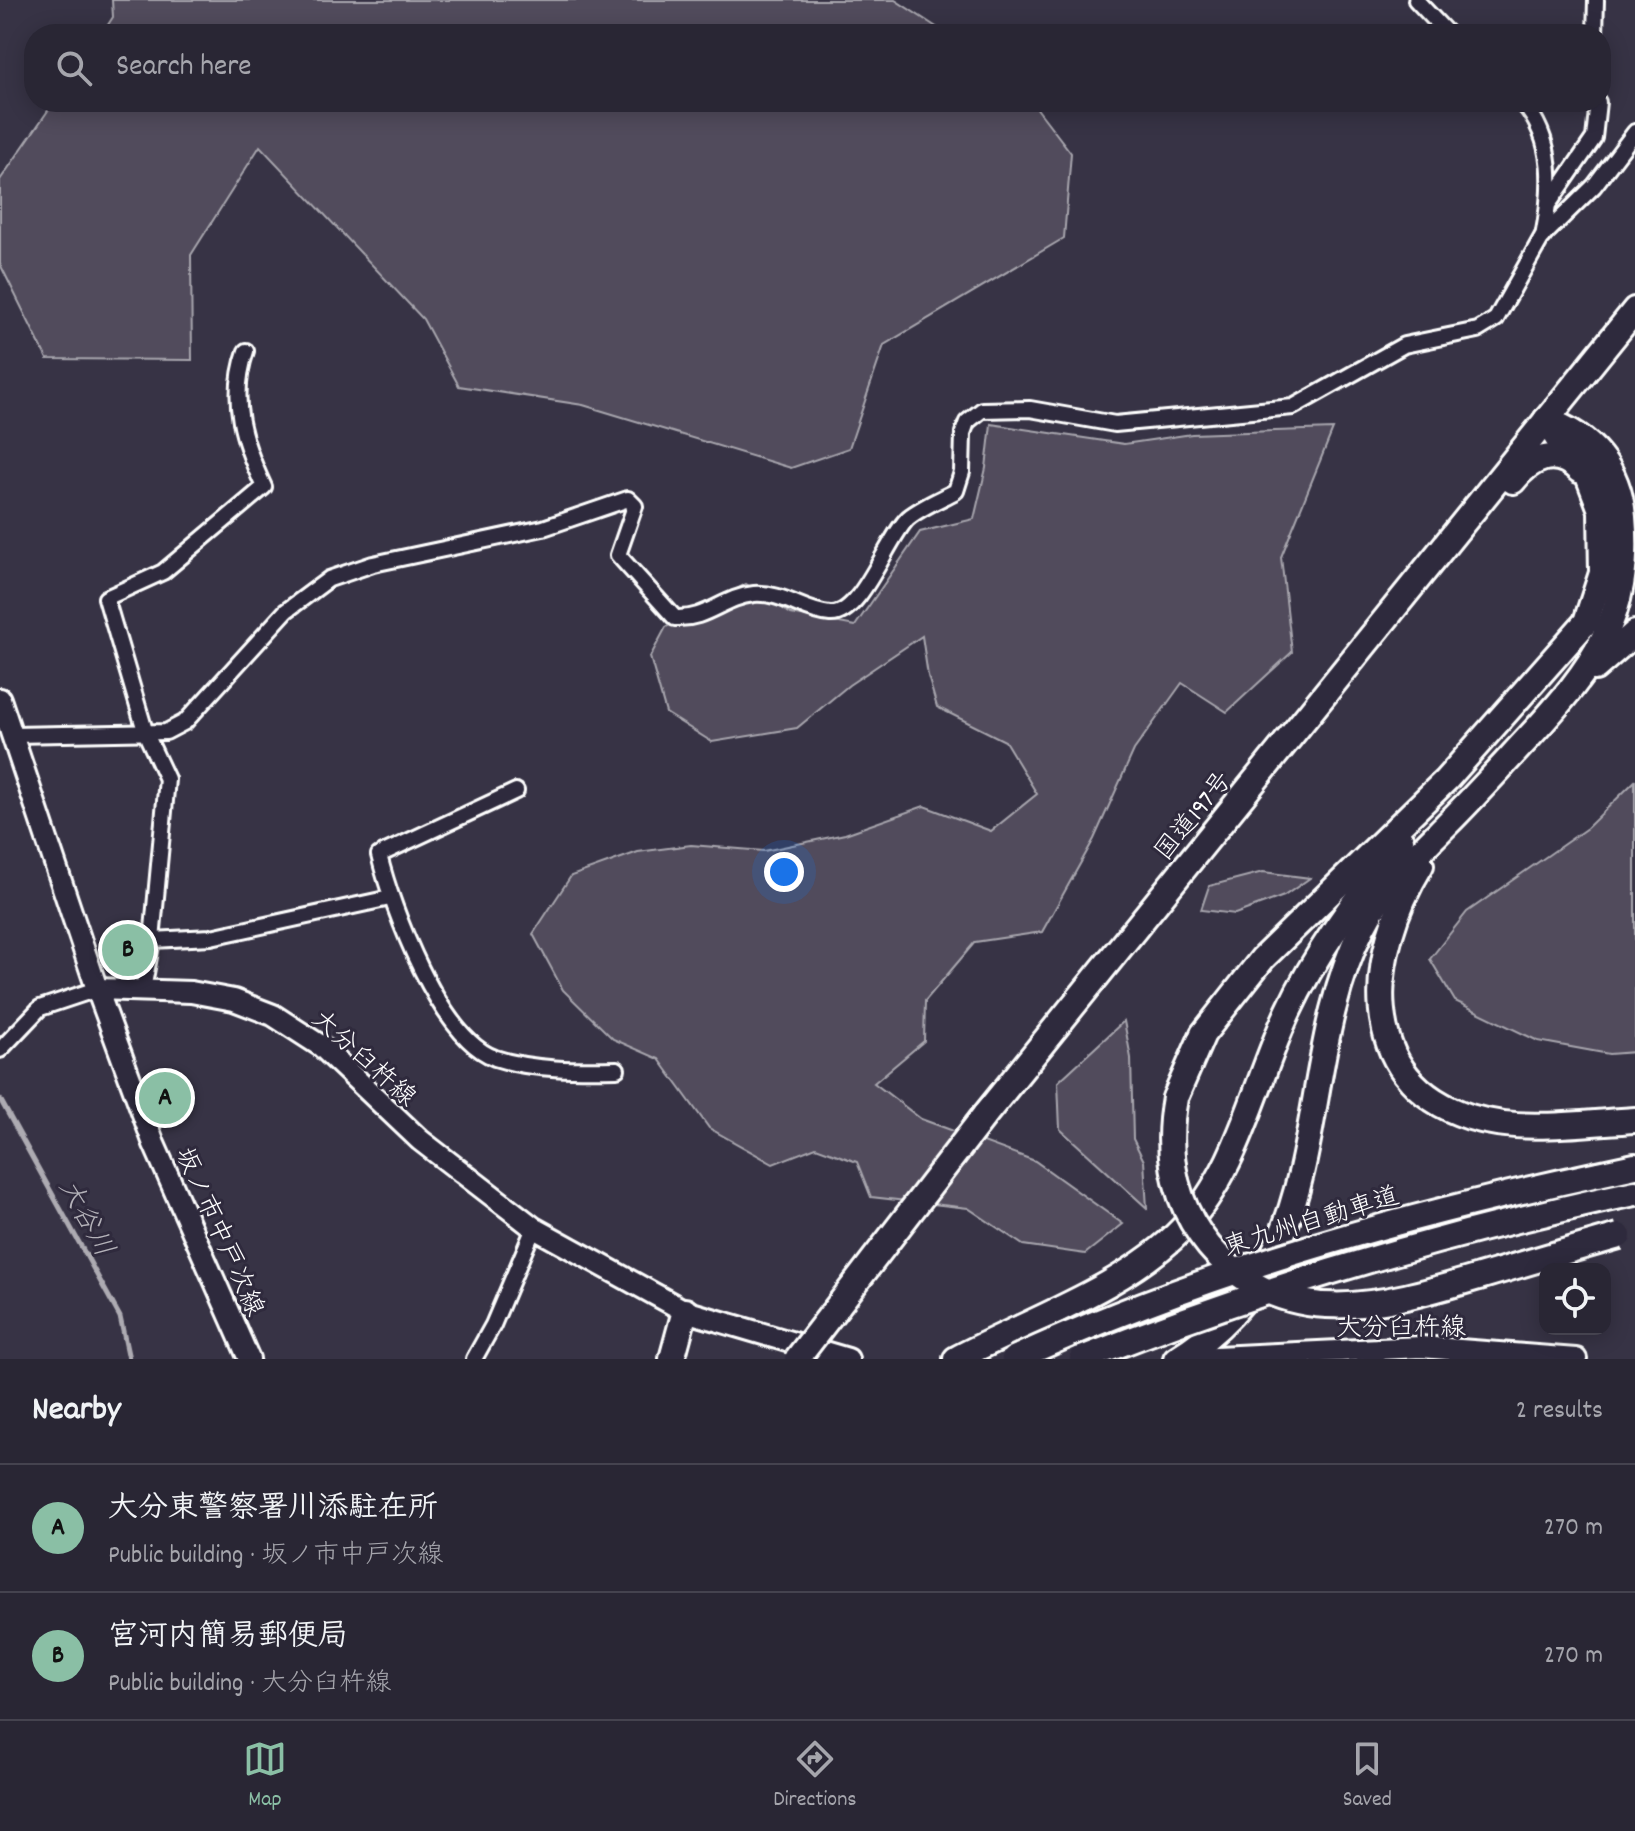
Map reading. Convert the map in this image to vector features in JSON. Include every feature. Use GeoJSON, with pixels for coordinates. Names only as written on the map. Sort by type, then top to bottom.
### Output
{"type":"FeatureCollection","features":[{"type":"Feature","properties":{"kind":"highway","name":"国道197号"},"geometry":{"type":"LineString","coordinates":[[797,1359],[984,1116],[1635,310]]}},
{"type":"Feature","properties":{"kind":"highway"},"geometry":{"type":"LineString","coordinates":[[1546,420],[1560,443],[1587,473],[1596,490],[1604,531],[1603,564],[1599,590],[1586,622],[1446,780],[1263,958],[1203,1034],[1175,1098],[1171,1122],[1171,1165],[1188,1215],[1205,1240],[1231,1267],[1279,1296],[1342,1307],[1394,1301],[1627,1234]]}},
{"type":"Feature","properties":{"kind":"highway"},"geometry":{"type":"LineString","coordinates":[[1177,1359],[1213,1333],[1250,1290],[1274,1250],[1295,1203],[1309,1148],[1335,1000],[1362,928],[1391,883],[1573,688],[1593,661],[1612,618],[1624,550],[1622,508],[1613,475],[1594,448],[1572,429],[1546,420]]}},
{"type":"Feature","properties":{"kind":"highway"},"geometry":{"type":"LineString","coordinates":[[1359,652],[1437,575],[1531,462],[1542,457],[1565,459],[1576,466],[1596,490]]}},
{"type":"Feature","properties":{"kind":"highway"},"geometry":{"type":"LineString","coordinates":[[1573,688],[1635,633]]}},
{"type":"Feature","properties":{"kind":"highway"},"geometry":{"type":"LineString","coordinates":[[956,1359],[1145,1260],[1182,1230],[1224,1172],[1275,1041],[1304,980],[1340,923],[1446,780]]}},
{"type":"Feature","properties":{"kind":"highway"},"geometry":{"type":"LineString","coordinates":[[1468,803],[1415,875],[1389,932],[1382,956],[1381,1002],[1393,1049],[1405,1069],[1426,1092],[1471,1117],[1519,1124],[1635,1120]]}},
{"type":"Feature","properties":{"kind":"highway","name":"東九州自動車道"},"geometry":{"type":"LineString","coordinates":[[1014,1359],[1142,1306],[1308,1247],[1491,1197],[1635,1166]]}},
{"type":"Feature","properties":{"kind":"highway","name":"東九州自動車道"},"geometry":{"type":"LineString","coordinates":[[1082,1359],[1238,1299],[1319,1272],[1432,1240],[1635,1193]]}},
{"type":"Feature","properties":{"kind":"highway"},"geometry":{"type":"LineString","coordinates":[[672,1359],[685,1311]]}},
{"type":"Feature","properties":{"kind":"main road"},"geometry":{"type":"LineString","coordinates":[[0,699],[97,989]]}},
{"type":"Feature","properties":{"kind":"main road","name":"大分臼杵線"},"geometry":{"type":"LineString","coordinates":[[97,989],[224,998],[256,1008],[291,1025],[321,1046],[438,1156],[534,1228],[685,1311],[848,1359]]}},
{"type":"Feature","properties":{"kind":"main road","name":"坂ノ市中戸次線"},"geometry":{"type":"LineString","coordinates":[[97,989],[154,1144],[249,1359]]}},
{"type":"Feature","properties":{"kind":"main road","name":"大分臼杵線"},"geometry":{"type":"LineString","coordinates":[[1177,1359],[1421,1347],[1576,1359]]}},
{"type":"Feature","properties":{"kind":"street"},"geometry":{"type":"LineString","coordinates":[[1416,0],[1439,24]]}},
{"type":"Feature","properties":{"kind":"street"},"geometry":{"type":"LineString","coordinates":[[1595,24],[1596,0]]}},
{"type":"Feature","properties":{"kind":"street"},"geometry":{"type":"LineString","coordinates":[[1530,112],[1541,127],[1547,153],[1549,202],[1542,237]]}},
{"type":"Feature","properties":{"kind":"street"},"geometry":{"type":"LineString","coordinates":[[1549,202],[1594,138],[1597,112]]}},
{"type":"Feature","properties":{"kind":"street"},"geometry":{"type":"LineString","coordinates":[[13,735],[166,732],[185,722],[286,611],[329,579],[373,564],[543,528],[628,499],[635,506],[632,524],[618,555],[675,618],[694,619],[734,597],[758,594],[784,597],[831,614],[846,610],[862,592],[888,543],[910,517],[956,491],[962,472],[963,433],[967,422],[982,410],[1030,409],[1115,424],[1293,407],[1404,345],[1478,330],[1496,319],[1542,237],[1594,186],[1635,132]]}},
{"type":"Feature","properties":{"kind":"street"},"geometry":{"type":"LineString","coordinates":[[143,990],[152,940],[167,779],[146,734],[106,598],[163,572],[264,487],[244,445],[236,378],[246,351]]}},
{"type":"Feature","properties":{"kind":"street"},"geometry":{"type":"LineString","coordinates":[[516,791],[379,855],[390,898],[441,1010],[478,1049],[496,1058],[546,1066],[617,1069]]}},
{"type":"Feature","properties":{"kind":"street"},"geometry":{"type":"LineString","coordinates":[[152,940],[211,937],[390,898]]}},
{"type":"Feature","properties":{"kind":"street"},"geometry":{"type":"LineString","coordinates":[[0,1050],[19,1027],[49,1004],[97,989]]}},
{"type":"Feature","properties":{"kind":"street"},"geometry":{"type":"LineString","coordinates":[[474,1359],[493,1325],[534,1228]]}},
{"type":"Feature","properties":{"kind":"shaded area"},"geometry":{"type":"Polygon","coordinates":[[[112,0],[895,0],[932,24],[108,24],[113,17],[112,0]]]}},
{"type":"Feature","properties":{"kind":"shaded area"},"geometry":{"type":"Polygon","coordinates":[[[47,112],[1040,112],[1071,153],[1064,238],[884,345],[849,448],[791,468],[583,405],[459,386],[423,319],[260,146],[191,255],[192,360],[47,359],[0,264],[0,180],[47,112]]]}},
{"type":"Feature","properties":{"kind":"shaded area"},"geometry":{"type":"Polygon","coordinates":[[[991,424],[1124,444],[1192,434],[1333,429],[1281,557],[1292,652],[1227,712],[1182,683],[1134,750],[1094,839],[1042,932],[975,942],[925,1001],[924,1041],[874,1083],[921,1119],[1035,1161],[1123,1224],[1085,1254],[1023,1245],[968,1208],[871,1197],[857,1162],[816,1147],[773,1164],[709,1128],[659,1059],[613,1039],[563,990],[533,934],[571,876],[638,852],[691,845],[764,851],[845,834],[924,806],[991,831],[1037,794],[1005,741],[937,707],[922,636],[849,685],[797,728],[712,742],[666,713],[650,657],[666,627],[746,584],[791,614],[855,626],[920,532],[974,519],[986,468],[991,424]]]}},
{"type":"Feature","properties":{"kind":"shaded area"},"geometry":{"type":"Polygon","coordinates":[[[1635,781],[1635,1052],[1609,1054],[1538,1041],[1455,1001],[1430,959],[1467,912],[1587,828],[1635,781]]]}},
{"type":"Feature","properties":{"kind":"shaded area"},"geometry":{"type":"Polygon","coordinates":[[[1263,872],[1310,878],[1284,896],[1235,914],[1201,910],[1209,886],[1263,872]]]}},
{"type":"Feature","properties":{"kind":"shaded area"},"geometry":{"type":"Polygon","coordinates":[[[1124,1021],[1131,1058],[1133,1139],[1144,1161],[1147,1208],[1060,1129],[1058,1082],[1124,1021]]]}},
{"type":"Feature","properties":{"kind":"waterway","name":"大谷川"},"geometry":{"type":"LineString","coordinates":[[0,1099],[120,1317],[129,1359]]}},
{"type":"Feature","properties":{"kind":"place","name":"宮河内簡易郵便局"},"geometry":{"type":"Point","coordinates":[128,950]}},
{"type":"Feature","properties":{"kind":"place","name":"大分東警察署川添駐在所"},"geometry":{"type":"Point","coordinates":[165,1098]}}]}
